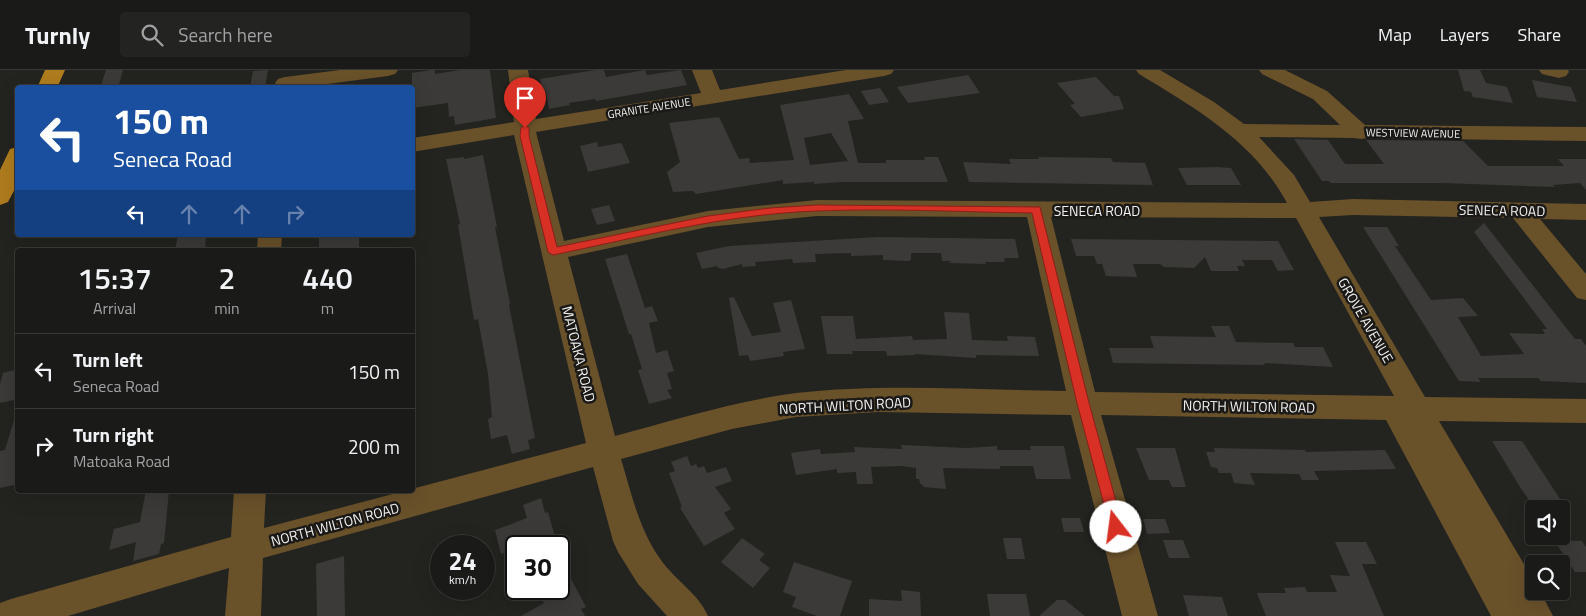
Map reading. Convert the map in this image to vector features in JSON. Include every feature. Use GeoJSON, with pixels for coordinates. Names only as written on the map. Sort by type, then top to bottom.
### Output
{"type":"FeatureCollection","features":[{"type":"Feature","properties":{"kind":"main road"},"geometry":{"type":"LineString","coordinates":[[48,85],[55,70]]}},
{"type":"Feature","properties":{"kind":"main road"},"geometry":{"type":"LineString","coordinates":[[0,197],[15,163]]}},
{"type":"Feature","properties":{"kind":"street"},"geometry":{"type":"LineString","coordinates":[[285,83],[388,70]]}},
{"type":"Feature","properties":{"kind":"street","name":"MATOAKA ROAD"},"geometry":{"type":"LineString","coordinates":[[518,70],[525,136],[604,453],[630,541],[650,573],[690,616]]}},
{"type":"Feature","properties":{"kind":"street"},"geometry":{"type":"LineString","coordinates":[[702,70],[712,98]]}},
{"type":"Feature","properties":{"kind":"street","name":"GRANITE AVENUE"},"geometry":{"type":"LineString","coordinates":[[415,145],[884,70]]}},
{"type":"Feature","properties":{"kind":"street","name":"GROVE AVENUE"},"geometry":{"type":"LineString","coordinates":[[1129,70],[1193,108],[1228,135],[1258,166],[1295,210],[1406,408],[1535,616]]}},
{"type":"Feature","properties":{"kind":"street","name":"GROVE AVENUE"},"geometry":{"type":"LineString","coordinates":[[1146,70],[1240,130],[1286,180],[1295,210]]}},
{"type":"Feature","properties":{"kind":"street"},"geometry":{"type":"LineString","coordinates":[[1269,70],[1320,95],[1361,133]]}},
{"type":"Feature","properties":{"kind":"street"},"geometry":{"type":"LineString","coordinates":[[1549,70],[1559,72],[1558,70]]}},
{"type":"Feature","properties":{"kind":"street","name":"WESTVIEW AVENUE"},"geometry":{"type":"LineString","coordinates":[[1240,130],[1361,133],[1586,134]]}},
{"type":"Feature","properties":{"kind":"street","name":"SENECA ROAD"},"geometry":{"type":"LineString","coordinates":[[553,252],[708,219],[817,208],[1295,210],[1353,207],[1586,212]]}},
{"type":"Feature","properties":{"kind":"street"},"geometry":{"type":"LineString","coordinates":[[1037,209],[1083,403],[1140,616]]}},
{"type":"Feature","properties":{"kind":"street"},"geometry":{"type":"LineString","coordinates":[[1519,210],[1586,291]]}},
{"type":"Feature","properties":{"kind":"street","name":"NORTH WILTON ROAD"},"geometry":{"type":"LineString","coordinates":[[11,616],[245,548],[604,453],[732,416],[796,405],[878,400],[1586,411]]}},
{"type":"Feature","properties":{"kind":"street","name":"GROVE AVENUE"},"geometry":{"type":"LineString","coordinates":[[1406,408],[1510,616]]}},
{"type":"Feature","properties":{"kind":"street"},"geometry":{"type":"LineString","coordinates":[[243,616],[245,548],[250,493]]}},
{"type":"Feature","properties":{"kind":"building"},"geometry":{"type":"Polygon","coordinates":[[[106,70],[123,70],[119,85],[101,85],[106,70]]]}},
{"type":"Feature","properties":{"kind":"building"},"geometry":{"type":"Polygon","coordinates":[[[268,70],[266,85],[251,85],[253,71],[268,70]]]}},
{"type":"Feature","properties":{"kind":"building"},"geometry":{"type":"Polygon","coordinates":[[[431,70],[435,70],[435,74],[460,70],[490,70],[496,118],[455,125],[454,116],[449,117],[448,103],[415,108],[415,85],[412,85],[412,73],[431,70]]]}},
{"type":"Feature","properties":{"kind":"building"},"geometry":{"type":"Polygon","coordinates":[[[604,70],[606,77],[645,70],[647,75],[681,70],[687,85],[596,101],[595,99],[569,103],[570,105],[549,109],[546,92],[543,93],[540,79],[604,70]]]}},
{"type":"Feature","properties":{"kind":"building"},"geometry":{"type":"Polygon","coordinates":[[[1458,70],[1480,70],[1486,83],[1507,87],[1513,103],[1473,97],[1471,92],[1464,91],[1458,70]]]}},
{"type":"Feature","properties":{"kind":"building"},"geometry":{"type":"Polygon","coordinates":[[[968,75],[980,93],[908,103],[897,87],[968,75]]]}},
{"type":"Feature","properties":{"kind":"building"},"geometry":{"type":"Polygon","coordinates":[[[1096,77],[1114,96],[1119,96],[1124,109],[1081,117],[1070,105],[1075,104],[1057,83],[1096,77]]]}},
{"type":"Feature","properties":{"kind":"building"},"geometry":{"type":"Polygon","coordinates":[[[1532,80],[1571,87],[1577,102],[1537,97],[1532,80]]]}},
{"type":"Feature","properties":{"kind":"building"},"geometry":{"type":"Polygon","coordinates":[[[880,88],[889,102],[869,105],[861,91],[880,88]]]}},
{"type":"Feature","properties":{"kind":"building"},"geometry":{"type":"Polygon","coordinates":[[[849,94],[864,119],[848,121],[858,163],[886,163],[886,160],[925,160],[924,157],[938,157],[948,182],[841,182],[814,184],[814,182],[783,184],[783,180],[696,194],[693,191],[673,192],[667,172],[680,162],[669,123],[719,117],[739,159],[749,158],[750,163],[794,160],[780,105],[849,94]],[[831,133],[804,138],[810,165],[848,161],[831,133]]]}},
{"type":"Feature","properties":{"kind":"building"},"geometry":{"type":"Polygon","coordinates":[[[1294,139],[1328,140],[1345,164],[1384,164],[1366,140],[1463,141],[1488,166],[1564,166],[1558,159],[1586,159],[1586,190],[1580,183],[1553,185],[1555,187],[1442,183],[1331,183],[1329,181],[1322,181],[1294,139]]]}},
{"type":"Feature","properties":{"kind":"building"},"geometry":{"type":"Polygon","coordinates":[[[597,142],[598,147],[622,144],[630,163],[588,172],[580,146],[597,142]]]}},
{"type":"Feature","properties":{"kind":"building"},"geometry":{"type":"Polygon","coordinates":[[[483,155],[509,305],[535,438],[528,440],[530,449],[512,454],[507,435],[491,439],[488,419],[492,417],[488,374],[478,319],[474,320],[458,225],[460,224],[446,159],[464,157],[464,159],[483,155]]]}},
{"type":"Feature","properties":{"kind":"building"},"geometry":{"type":"Polygon","coordinates":[[[1038,157],[1111,158],[1113,162],[1145,163],[1153,185],[969,182],[963,162],[1011,164],[1009,159],[1039,159],[1038,157]]]}},
{"type":"Feature","properties":{"kind":"building"},"geometry":{"type":"Polygon","coordinates":[[[1178,168],[1231,168],[1241,185],[1187,185],[1178,168]]]}},
{"type":"Feature","properties":{"kind":"building"},"geometry":{"type":"Polygon","coordinates":[[[609,205],[615,221],[597,225],[591,209],[609,205]]]}},
{"type":"Feature","properties":{"kind":"building"},"geometry":{"type":"Polygon","coordinates":[[[1484,223],[1575,339],[1581,339],[1586,346],[1586,383],[1541,381],[1538,378],[1478,378],[1481,382],[1459,381],[1363,227],[1387,227],[1399,246],[1395,246],[1431,300],[1463,298],[1478,316],[1458,317],[1481,356],[1524,354],[1509,333],[1545,334],[1542,329],[1547,329],[1474,232],[1484,223]]]}},
{"type":"Feature","properties":{"kind":"building"},"geometry":{"type":"Polygon","coordinates":[[[178,237],[206,237],[205,248],[175,248],[178,237]]]}},
{"type":"Feature","properties":{"kind":"building"},"geometry":{"type":"Polygon","coordinates":[[[319,237],[359,237],[359,248],[319,248],[319,237]]]}},
{"type":"Feature","properties":{"kind":"building"},"geometry":{"type":"Polygon","coordinates":[[[878,237],[1015,239],[1019,258],[1004,258],[1005,262],[985,262],[986,264],[949,263],[951,261],[942,261],[941,253],[911,253],[911,260],[908,261],[883,260],[883,255],[851,256],[851,253],[815,254],[816,262],[793,263],[792,259],[755,262],[756,266],[742,267],[742,264],[723,269],[717,266],[702,269],[696,253],[729,246],[878,237]]]}},
{"type":"Feature","properties":{"kind":"building"},"geometry":{"type":"Polygon","coordinates":[[[1071,239],[1278,241],[1294,270],[1278,271],[1272,260],[1242,260],[1245,266],[1237,266],[1239,271],[1211,271],[1205,257],[1194,268],[1164,267],[1160,264],[1133,264],[1137,277],[1106,276],[1102,264],[1097,264],[1094,256],[1076,256],[1071,239]]]}},
{"type":"Feature","properties":{"kind":"building"},"geometry":{"type":"Polygon","coordinates":[[[627,254],[645,308],[652,306],[658,321],[649,323],[656,353],[667,350],[674,371],[667,373],[672,389],[667,390],[672,398],[649,404],[638,370],[642,369],[605,259],[627,254]]]}},
{"type":"Feature","properties":{"kind":"building"},"geometry":{"type":"Polygon","coordinates":[[[734,297],[752,336],[781,332],[773,303],[791,300],[805,349],[783,352],[784,356],[750,361],[748,355],[739,356],[729,298],[734,297]]]}},
{"type":"Feature","properties":{"kind":"building"},"geometry":{"type":"Polygon","coordinates":[[[944,312],[969,313],[972,340],[1008,341],[1007,336],[1035,337],[1039,356],[976,355],[976,358],[915,354],[887,356],[886,351],[852,351],[853,354],[827,354],[821,316],[853,316],[856,339],[912,336],[913,340],[947,339],[944,312]]]}},
{"type":"Feature","properties":{"kind":"building"},"geometry":{"type":"Polygon","coordinates":[[[1211,326],[1229,326],[1236,342],[1293,343],[1295,347],[1323,347],[1333,367],[1264,363],[1265,365],[1113,363],[1109,348],[1154,348],[1150,336],[1216,337],[1211,326]]]}},
{"type":"Feature","properties":{"kind":"building"},"geometry":{"type":"Polygon","coordinates":[[[15,370],[15,400],[0,403],[0,384],[3,373],[15,370]]]}},
{"type":"Feature","properties":{"kind":"building"},"geometry":{"type":"Polygon","coordinates":[[[15,420],[15,485],[0,488],[0,451],[5,450],[15,420]]]}},
{"type":"Feature","properties":{"kind":"building"},"geometry":{"type":"Polygon","coordinates":[[[1492,441],[1522,441],[1561,500],[1529,500],[1492,441]]]}},
{"type":"Feature","properties":{"kind":"building"},"geometry":{"type":"Polygon","coordinates":[[[901,445],[967,448],[997,446],[997,450],[1031,450],[1030,446],[1064,446],[1071,479],[1036,479],[1033,466],[1000,466],[1000,469],[943,468],[946,489],[924,487],[919,479],[916,479],[916,468],[902,466],[871,467],[873,484],[857,484],[856,472],[837,473],[837,469],[796,475],[791,453],[820,449],[821,454],[855,452],[854,447],[902,449],[901,445]]]}},
{"type":"Feature","properties":{"kind":"building"},"geometry":{"type":"Polygon","coordinates":[[[1136,448],[1175,448],[1186,487],[1172,487],[1169,480],[1149,480],[1136,448]]]}},
{"type":"Feature","properties":{"kind":"building"},"geometry":{"type":"Polygon","coordinates":[[[1214,448],[1305,450],[1306,452],[1385,450],[1396,469],[1314,471],[1319,480],[1302,480],[1299,474],[1250,473],[1255,485],[1234,483],[1231,473],[1219,473],[1217,468],[1211,467],[1206,452],[1215,452],[1214,448]]]}},
{"type":"Feature","properties":{"kind":"building"},"geometry":{"type":"Polygon","coordinates":[[[687,456],[691,466],[696,464],[698,468],[704,466],[707,473],[726,467],[732,481],[715,487],[731,509],[724,513],[735,529],[704,546],[680,508],[682,507],[669,473],[675,471],[671,462],[687,456]]]}},
{"type":"Feature","properties":{"kind":"building"},"geometry":{"type":"Polygon","coordinates":[[[145,493],[169,493],[164,543],[161,544],[159,554],[133,561],[136,542],[109,550],[114,529],[140,522],[145,493]]]}},
{"type":"Feature","properties":{"kind":"building"},"geometry":{"type":"Polygon","coordinates":[[[541,498],[545,513],[548,512],[554,535],[505,535],[505,553],[501,554],[495,530],[527,518],[523,505],[541,498]]]}},
{"type":"Feature","properties":{"kind":"building"},"geometry":{"type":"Polygon","coordinates":[[[1061,518],[1080,518],[1084,532],[1064,532],[1061,518]]]}},
{"type":"Feature","properties":{"kind":"building"},"geometry":{"type":"Polygon","coordinates":[[[1143,519],[1165,519],[1170,533],[1147,534],[1143,519]]]}},
{"type":"Feature","properties":{"kind":"building"},"geometry":{"type":"Polygon","coordinates":[[[742,538],[765,554],[759,560],[770,568],[753,588],[721,562],[742,538]]]}},
{"type":"Feature","properties":{"kind":"building"},"geometry":{"type":"Polygon","coordinates":[[[1003,538],[1021,538],[1025,559],[1007,559],[1003,538]]]}},
{"type":"Feature","properties":{"kind":"building"},"geometry":{"type":"Polygon","coordinates":[[[1163,540],[1183,540],[1190,558],[1169,558],[1163,540]]]}},
{"type":"Feature","properties":{"kind":"building"},"geometry":{"type":"Polygon","coordinates":[[[1570,541],[1582,541],[1586,547],[1586,572],[1575,572],[1570,564],[1570,555],[1564,555],[1557,545],[1570,545],[1570,541]]]}},
{"type":"Feature","properties":{"kind":"building"},"geometry":{"type":"Polygon","coordinates":[[[1335,542],[1366,542],[1377,564],[1362,564],[1384,616],[1266,616],[1257,593],[1286,593],[1284,588],[1305,587],[1307,592],[1337,592],[1330,575],[1350,576],[1335,542]]]}},
{"type":"Feature","properties":{"kind":"building"},"geometry":{"type":"Polygon","coordinates":[[[344,556],[345,616],[317,616],[316,564],[344,556]]]}},
{"type":"Feature","properties":{"kind":"building"},"geometry":{"type":"Polygon","coordinates":[[[794,562],[852,581],[840,616],[817,616],[792,607],[796,597],[783,592],[794,562]]]}},
{"type":"Feature","properties":{"kind":"building"},"geometry":{"type":"Polygon","coordinates":[[[570,577],[586,607],[581,609],[585,616],[521,616],[544,603],[542,600],[570,600],[570,577]]]}},
{"type":"Feature","properties":{"kind":"building"},"geometry":{"type":"Polygon","coordinates":[[[901,590],[920,592],[921,616],[869,616],[869,599],[902,601],[901,590]]]}},
{"type":"Feature","properties":{"kind":"building"},"geometry":{"type":"Polygon","coordinates":[[[987,594],[1026,594],[1030,616],[990,616],[987,594]]]}},
{"type":"Feature","properties":{"kind":"building"},"geometry":{"type":"Polygon","coordinates":[[[1183,595],[1222,597],[1228,616],[1189,616],[1183,595]]]}},
{"type":"Feature","properties":{"kind":"building"},"geometry":{"type":"Polygon","coordinates":[[[1057,600],[1065,600],[1085,616],[1039,616],[1057,600]]]}},
{"type":"Feature","properties":{"kind":"route"},"geometry":{"type":"LineString","coordinates":[[525,128],[525,136],[553,252],[708,219],[770,212],[817,208],[1037,209],[1083,403],[1116,527]]}}]}
